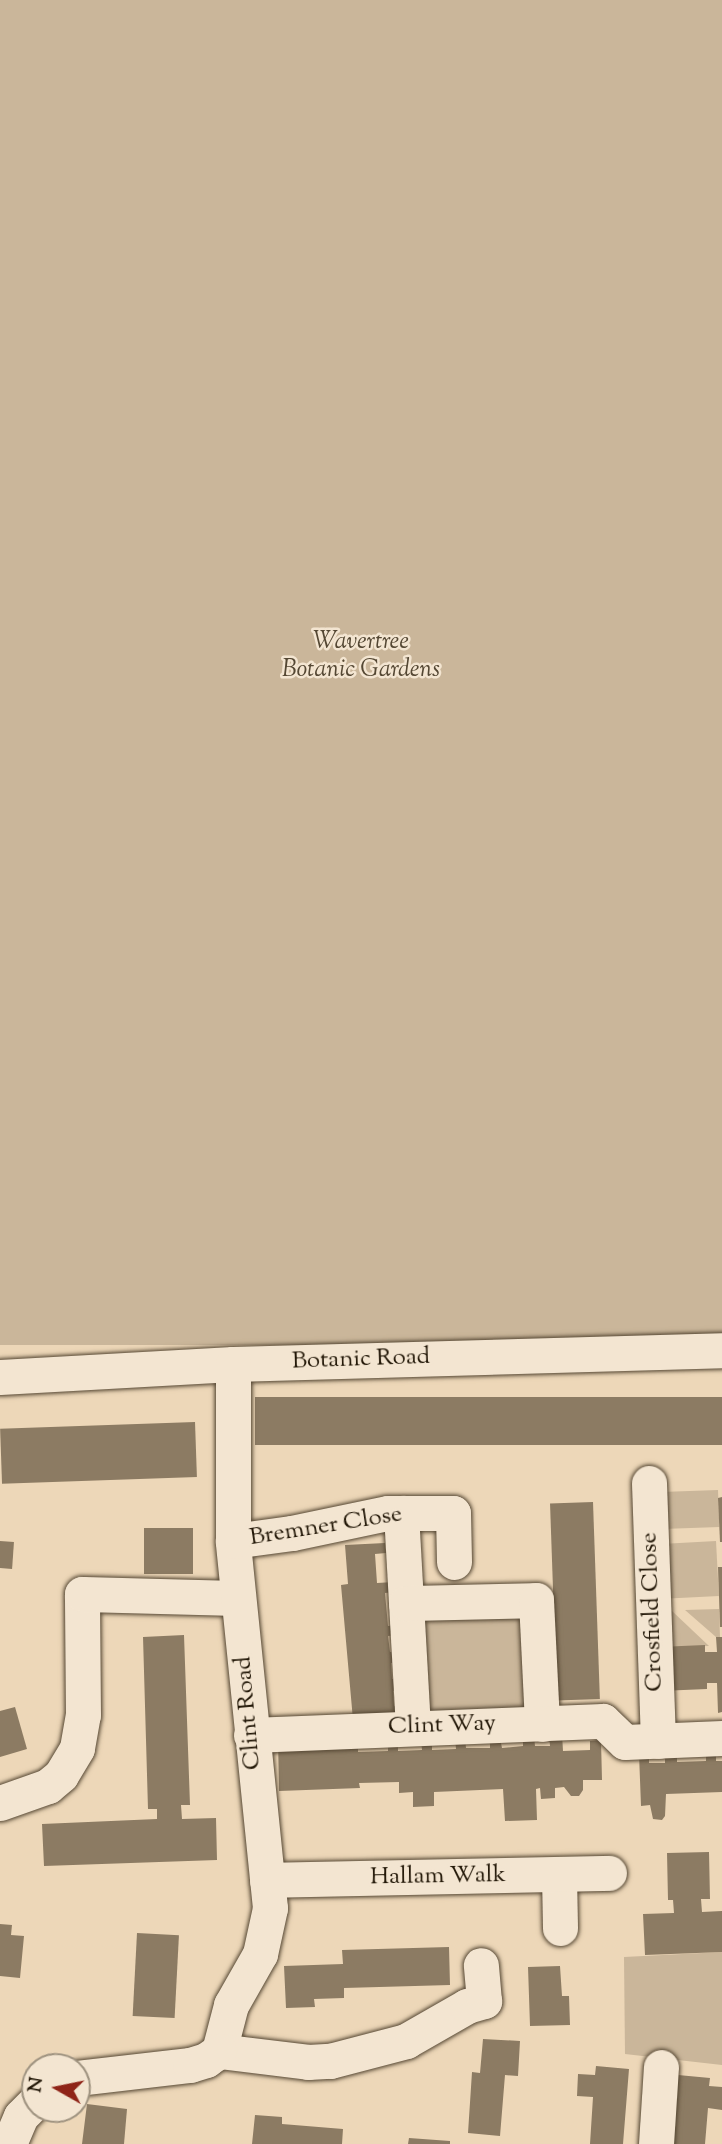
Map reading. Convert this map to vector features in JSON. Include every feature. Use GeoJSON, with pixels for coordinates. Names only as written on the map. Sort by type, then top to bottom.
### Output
{"type":"FeatureCollection","features":[{"type":"Feature","properties":{"kind":"street","name":"Botanic Road"},"geometry":{"type":"LineString","coordinates":[[0,1377],[233,1364],[722,1350]]}},
{"type":"Feature","properties":{"kind":"street","name":"Clint Road"},"geometry":{"type":"LineString","coordinates":[[219,2051],[231,2005],[260,1954],[270,1908],[233,1541],[233,1364]]}},
{"type":"Feature","properties":{"kind":"street","name":"Crosfield Close"},"geometry":{"type":"LineString","coordinates":[[641,1742],[649,1483]]}},
{"type":"Feature","properties":{"kind":"street","name":"Bremner Close"},"geometry":{"type":"LineString","coordinates":[[233,1541],[401,1513],[453,1513],[454,1562]]}},
{"type":"Feature","properties":{"kind":"street"},"geometry":{"type":"LineString","coordinates":[[401,1513],[413,1726]]}},
{"type":"Feature","properties":{"kind":"street"},"geometry":{"type":"LineString","coordinates":[[0,1803],[48,1786],[61,1775],[77,1748],[83,1715],[82,1594],[238,1598]]}},
{"type":"Feature","properties":{"kind":"street"},"geometry":{"type":"LineString","coordinates":[[407,1602],[536,1600],[542,1724]]}},
{"type":"Feature","properties":{"kind":"street","name":"Clint Way"},"geometry":{"type":"LineString","coordinates":[[251,1735],[413,1726],[603,1721],[641,1742]]}},
{"type":"Feature","properties":{"kind":"street"},"geometry":{"type":"LineString","coordinates":[[641,1742],[722,1738]]}},
{"type":"Feature","properties":{"kind":"street","name":"Hallam Walk"},"geometry":{"type":"LineString","coordinates":[[267,1880],[609,1874]]}},
{"type":"Feature","properties":{"kind":"street"},"geometry":{"type":"LineString","coordinates":[[559,1875],[560,1928]]}},
{"type":"Feature","properties":{"kind":"street"},"geometry":{"type":"LineString","coordinates":[[91,2076],[190,2065],[206,2060],[219,2051],[307,2063],[330,2061],[406,2041],[467,2007],[484,2001],[481,1965]]}},
{"type":"Feature","properties":{"kind":"street"},"geometry":{"type":"LineString","coordinates":[[656,2144],[661,2067]]}},
{"type":"Feature","properties":{"kind":"street"},"geometry":{"type":"LineString","coordinates":[[9,2144],[21,2115]]}},
{"type":"Feature","properties":{"kind":"green space","name":"Wavertree Botanic Gardens"},"geometry":{"type":"Polygon","coordinates":[[[0,0],[722,0],[722,1345],[0,1345],[0,0]]]}},
{"type":"Feature","properties":{"kind":"green space"},"geometry":{"type":"Polygon","coordinates":[[[718,1490],[719,1527],[655,1529],[654,1492],[718,1490]]]}},
{"type":"Feature","properties":{"kind":"green space"},"geometry":{"type":"Polygon","coordinates":[[[716,1541],[719,1596],[664,1599],[661,1544],[716,1541]]]}},
{"type":"Feature","properties":{"kind":"green space"},"geometry":{"type":"Polygon","coordinates":[[[519,1604],[531,1702],[521,1713],[419,1715],[415,1607],[519,1604]]]}},
{"type":"Feature","properties":{"kind":"green space"},"geometry":{"type":"Polygon","coordinates":[[[719,1609],[720,1637],[716,1637],[685,1610],[719,1609]]]}},
{"type":"Feature","properties":{"kind":"green space"},"geometry":{"type":"Polygon","coordinates":[[[658,1611],[672,1611],[709,1646],[658,1647],[658,1611]]]}},
{"type":"Feature","properties":{"kind":"green space"},"geometry":{"type":"Polygon","coordinates":[[[722,1952],[722,2065],[625,2054],[624,1957],[722,1952]]]}},
{"type":"Feature","properties":{"kind":"building"},"geometry":{"type":"Polygon","coordinates":[[[255,1397],[722,1397],[722,1445],[255,1445],[255,1397]]]}},
{"type":"Feature","properties":{"kind":"building"},"geometry":{"type":"Polygon","coordinates":[[[195,1422],[197,1477],[2,1484],[0,1429],[195,1422]]]}},
{"type":"Feature","properties":{"kind":"building"},"geometry":{"type":"Polygon","coordinates":[[[722,1497],[722,1542],[720,1542],[718,1498],[722,1497]]]}},
{"type":"Feature","properties":{"kind":"building"},"geometry":{"type":"Polygon","coordinates":[[[593,1502],[600,1699],[557,1700],[550,1504],[593,1502]]]}},
{"type":"Feature","properties":{"kind":"building"},"geometry":{"type":"Polygon","coordinates":[[[144,1528],[193,1528],[193,1574],[144,1574],[144,1528]]]}},
{"type":"Feature","properties":{"kind":"building"},"geometry":{"type":"Polygon","coordinates":[[[0,1541],[14,1542],[12,1569],[0,1568],[0,1541]]]}},
{"type":"Feature","properties":{"kind":"building"},"geometry":{"type":"Polygon","coordinates":[[[385,1543],[386,1553],[375,1554],[377,1583],[394,1582],[395,1592],[385,1593],[388,1626],[398,1625],[398,1635],[388,1636],[390,1652],[400,1651],[400,1662],[391,1663],[392,1679],[402,1678],[403,1690],[393,1691],[394,1706],[404,1705],[405,1715],[353,1720],[341,1585],[348,1584],[345,1545],[385,1543]]]}},
{"type":"Feature","properties":{"kind":"building"},"geometry":{"type":"Polygon","coordinates":[[[718,1567],[722,1567],[722,1627],[720,1627],[718,1567]]]}},
{"type":"Feature","properties":{"kind":"building"},"geometry":{"type":"Polygon","coordinates":[[[184,1635],[190,1805],[181,1805],[182,1819],[216,1818],[217,1860],[44,1866],[42,1824],[157,1819],[157,1809],[148,1809],[143,1637],[184,1635]]]}},
{"type":"Feature","properties":{"kind":"building"},"geometry":{"type":"Polygon","coordinates":[[[716,1637],[722,1637],[722,1712],[718,1713],[717,1683],[707,1683],[707,1689],[660,1691],[658,1647],[705,1645],[705,1652],[717,1652],[716,1637]]]}},
{"type":"Feature","properties":{"kind":"building"},"geometry":{"type":"Polygon","coordinates":[[[15,1707],[27,1749],[0,1757],[0,1711],[15,1707]]]}},
{"type":"Feature","properties":{"kind":"building"},"geometry":{"type":"Polygon","coordinates":[[[562,1734],[563,1751],[590,1750],[590,1741],[601,1740],[602,1780],[583,1780],[583,1790],[579,1796],[571,1796],[564,1787],[555,1788],[555,1798],[541,1799],[540,1788],[536,1789],[537,1820],[505,1821],[503,1789],[434,1792],[434,1806],[413,1807],[413,1792],[399,1793],[399,1782],[359,1783],[360,1788],[279,1791],[278,1738],[358,1736],[358,1752],[388,1751],[388,1741],[398,1741],[398,1751],[422,1750],[421,1739],[432,1739],[432,1750],[456,1749],[455,1738],[465,1738],[466,1748],[490,1748],[490,1738],[500,1738],[502,1748],[523,1746],[523,1737],[534,1736],[535,1746],[550,1746],[549,1735],[562,1734]]]}},
{"type":"Feature","properties":{"kind":"building"},"geometry":{"type":"Polygon","coordinates":[[[716,1751],[716,1761],[722,1761],[722,1792],[666,1794],[665,1816],[662,1820],[653,1819],[650,1805],[641,1806],[639,1754],[649,1754],[649,1763],[665,1763],[665,1753],[677,1753],[677,1762],[706,1761],[706,1752],[716,1751]]]}},
{"type":"Feature","properties":{"kind":"building"},"geometry":{"type":"Polygon","coordinates":[[[709,1852],[710,1899],[701,1899],[702,1912],[722,1911],[722,1952],[645,1955],[643,1914],[674,1913],[673,1900],[668,1900],[667,1853],[709,1852]]]}},
{"type":"Feature","properties":{"kind":"building"},"geometry":{"type":"Polygon","coordinates":[[[0,1924],[12,1925],[11,1935],[24,1936],[20,1978],[0,1976],[0,1924]]]}},
{"type":"Feature","properties":{"kind":"building"},"geometry":{"type":"Polygon","coordinates":[[[137,1933],[179,1935],[175,2018],[133,2016],[137,1933]]]}},
{"type":"Feature","properties":{"kind":"building"},"geometry":{"type":"Polygon","coordinates":[[[449,1947],[450,1985],[344,1988],[344,1998],[314,1999],[315,2007],[286,2008],[284,1966],[343,1964],[342,1950],[449,1947]]]}},
{"type":"Feature","properties":{"kind":"building"},"geometry":{"type":"Polygon","coordinates":[[[560,1966],[562,1996],[569,1996],[570,2025],[530,2026],[528,1967],[560,1966]]]}},
{"type":"Feature","properties":{"kind":"building"},"geometry":{"type":"Polygon","coordinates":[[[483,2039],[520,2041],[518,2076],[505,2075],[500,2136],[468,2133],[472,2072],[480,2073],[483,2039]]]}},
{"type":"Feature","properties":{"kind":"building"},"geometry":{"type":"Polygon","coordinates":[[[596,2066],[629,2069],[623,2144],[590,2144],[593,2097],[577,2096],[578,2074],[595,2075],[596,2066]]]}},
{"type":"Feature","properties":{"kind":"building"},"geometry":{"type":"Polygon","coordinates":[[[678,2075],[710,2078],[709,2086],[722,2087],[722,2110],[708,2108],[705,2144],[673,2144],[678,2075]]]}},
{"type":"Feature","properties":{"kind":"building"},"geometry":{"type":"Polygon","coordinates":[[[91,2104],[127,2109],[124,2144],[82,2144],[85,2123],[91,2123],[91,2104]]]}},
{"type":"Feature","properties":{"kind":"building"},"geometry":{"type":"Polygon","coordinates":[[[255,2115],[282,2117],[282,2124],[343,2129],[342,2144],[252,2144],[255,2115]]]}},
{"type":"Feature","properties":{"kind":"building"},"geometry":{"type":"Polygon","coordinates":[[[409,2138],[450,2141],[450,2144],[408,2144],[409,2138]]]}}]}
